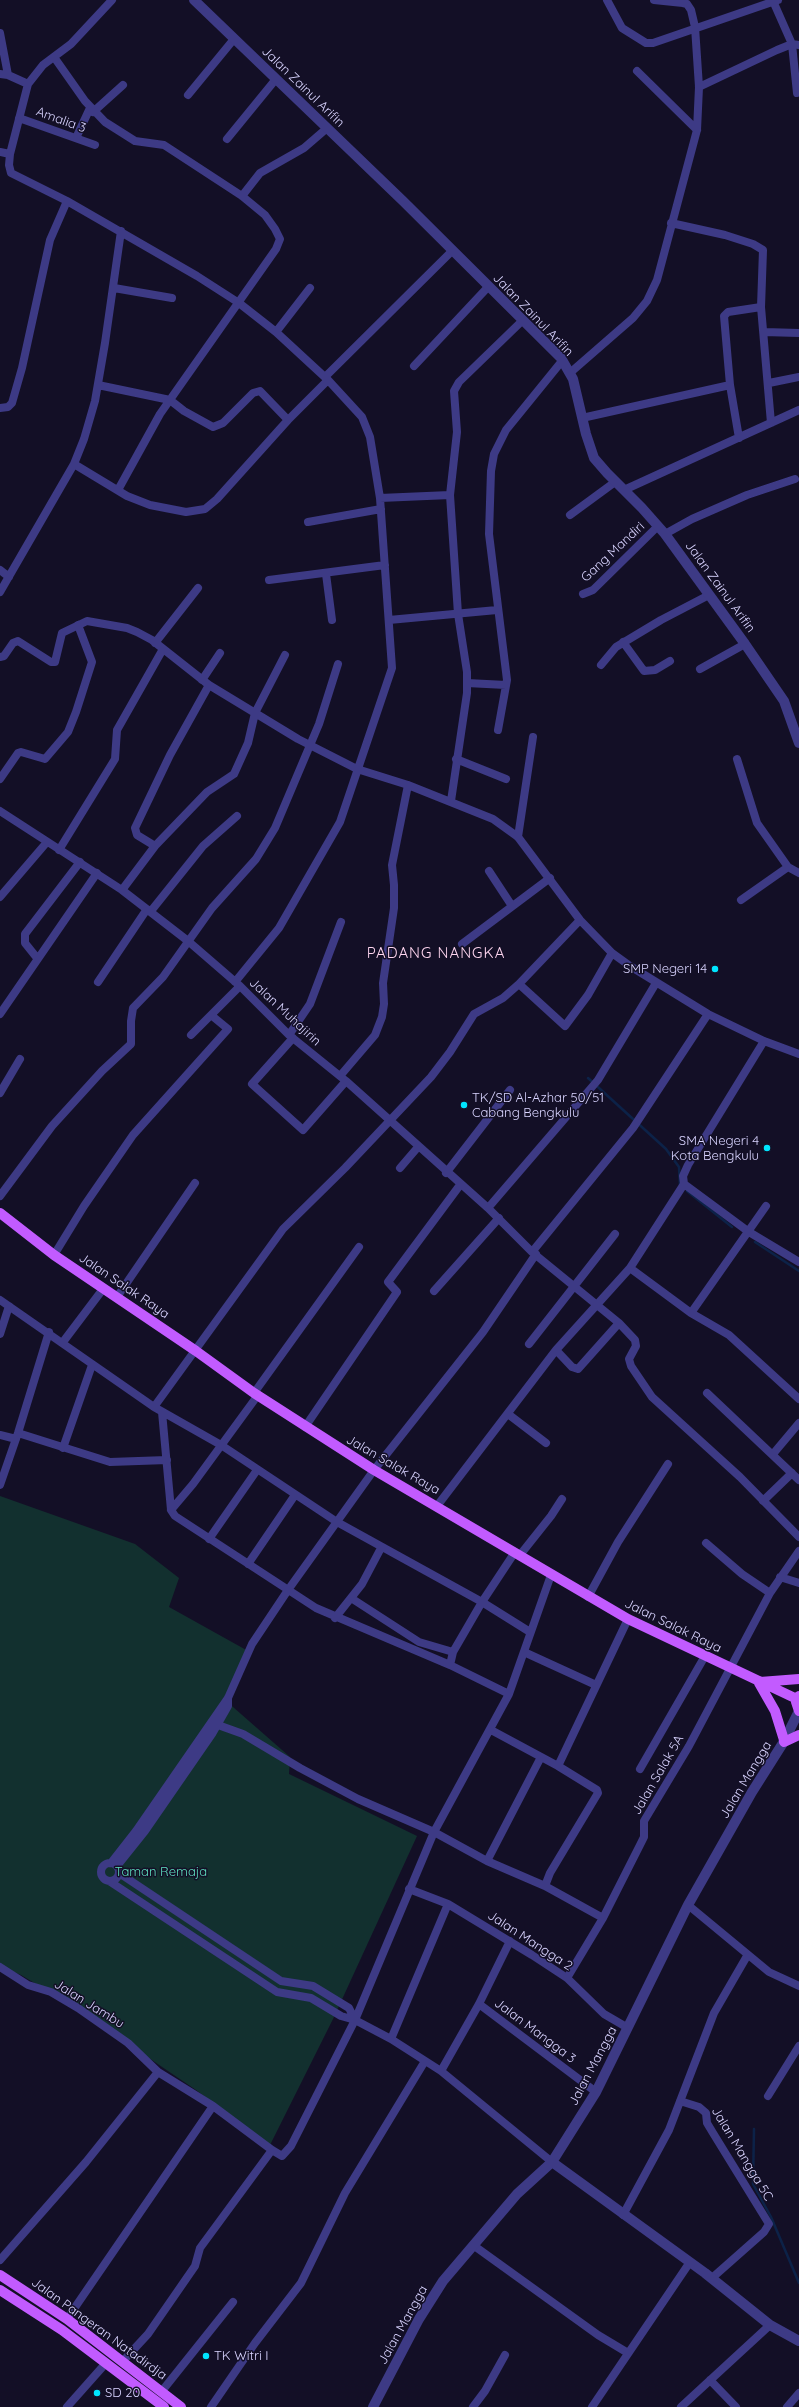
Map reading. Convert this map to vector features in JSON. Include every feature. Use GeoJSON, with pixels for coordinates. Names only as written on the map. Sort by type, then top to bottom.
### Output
{"type":"FeatureCollection","features":[{"type":"Feature","properties":{"kind":"main road","name":"Jalan Salak Raya"},"geometry":{"type":"LineString","coordinates":[[0,1213],[54,1255],[103,1289],[118,1297],[305,1427],[374,1470],[628,1620],[758,1682],[798,1698]]}},
{"type":"Feature","properties":{"kind":"main road"},"geometry":{"type":"LineString","coordinates":[[799,1679],[758,1682],[775,1711],[784,1741],[799,1735]]}},
{"type":"Feature","properties":{"kind":"main road"},"geometry":{"type":"LineString","coordinates":[[798,1698],[796,1706],[799,1711]]}},
{"type":"Feature","properties":{"kind":"main road","name":"Jalan Pangeran Natadirdja"},"geometry":{"type":"LineString","coordinates":[[0,2275],[67,2319],[181,2407]]}},
{"type":"Feature","properties":{"kind":"main road"},"geometry":{"type":"LineString","coordinates":[[13,2298],[20,2288]]}},
{"type":"Feature","properties":{"kind":"main road","name":"Jalan Pangeran Natadirdja"},"geometry":{"type":"LineString","coordinates":[[0,2290],[62,2330],[161,2406]]}},
{"type":"Feature","properties":{"kind":"street"},"geometry":{"type":"LineString","coordinates":[[112,0],[71,44],[43,65],[28,84],[10,154],[10,170],[13,176],[67,201],[121,231],[239,302],[276,332],[350,402],[367,427],[381,509],[392,668],[340,822],[306,877],[300,893],[279,928],[237,984],[191,1035]]}},
{"type":"Feature","properties":{"kind":"street","name":"Jalan Zainul Arifin"},"geometry":{"type":"LineString","coordinates":[[194,0],[555,351],[571,372],[582,418],[594,458],[665,534],[709,596],[746,644],[784,701],[799,743]]}},
{"type":"Feature","properties":{"kind":"street"},"geometry":{"type":"LineString","coordinates":[[607,0],[622,28],[646,43],[653,43],[752,4],[776,1],[796,44],[797,93]]}},
{"type":"Feature","properties":{"kind":"street"},"geometry":{"type":"LineString","coordinates":[[571,372],[632,318],[647,301],[657,280],[671,223],[689,165],[697,130],[699,87],[695,27],[691,10],[687,2],[654,0]]}},
{"type":"Feature","properties":{"kind":"street"},"geometry":{"type":"LineString","coordinates":[[0,33],[4,75],[28,84]]}},
{"type":"Feature","properties":{"kind":"street"},"geometry":{"type":"LineString","coordinates":[[188,95],[234,39]]}},
{"type":"Feature","properties":{"kind":"street"},"geometry":{"type":"LineString","coordinates":[[699,87],[796,44]]}},
{"type":"Feature","properties":{"kind":"street"},"geometry":{"type":"LineString","coordinates":[[54,57],[92,110],[104,122],[135,141],[164,145],[242,196],[265,215],[276,229],[280,239],[276,249],[160,414],[118,490]]}},
{"type":"Feature","properties":{"kind":"street"},"geometry":{"type":"LineString","coordinates":[[637,71],[697,130]]}},
{"type":"Feature","properties":{"kind":"street"},"geometry":{"type":"LineString","coordinates":[[227,139],[276,79]]}},
{"type":"Feature","properties":{"kind":"street"},"geometry":{"type":"LineString","coordinates":[[76,138],[92,110],[123,85]]}},
{"type":"Feature","properties":{"kind":"street","name":"Amalia 3"},"geometry":{"type":"LineString","coordinates":[[19,118],[95,145]]}},
{"type":"Feature","properties":{"kind":"street"},"geometry":{"type":"LineString","coordinates":[[242,196],[260,173],[304,148],[326,129]]}},
{"type":"Feature","properties":{"kind":"street"},"geometry":{"type":"LineString","coordinates":[[0,152],[10,154]]}},
{"type":"Feature","properties":{"kind":"street"},"geometry":{"type":"LineString","coordinates":[[0,408],[8,407],[12,403],[22,368],[50,240],[67,201]]}},
{"type":"Feature","properties":{"kind":"street"},"geometry":{"type":"LineString","coordinates":[[671,223],[725,235],[753,244],[763,250],[761,306],[769,382],[771,423]]}},
{"type":"Feature","properties":{"kind":"street"},"geometry":{"type":"LineString","coordinates":[[0,592],[74,464],[84,439],[98,385],[114,288],[121,231]]}},
{"type":"Feature","properties":{"kind":"street"},"geometry":{"type":"LineString","coordinates":[[74,464],[118,490],[150,505],[186,512],[205,509],[217,499],[326,379],[452,251]]}},
{"type":"Feature","properties":{"kind":"street"},"geometry":{"type":"LineString","coordinates":[[414,366],[488,287]]}},
{"type":"Feature","properties":{"kind":"street"},"geometry":{"type":"LineString","coordinates":[[114,288],[172,298]]}},
{"type":"Feature","properties":{"kind":"street"},"geometry":{"type":"LineString","coordinates":[[276,332],[310,288]]}},
{"type":"Feature","properties":{"kind":"street"},"geometry":{"type":"LineString","coordinates":[[739,438],[730,385],[724,316],[728,312],[761,306]]}},
{"type":"Feature","properties":{"kind":"street"},"geometry":{"type":"LineString","coordinates":[[451,801],[456,758],[463,724],[467,683],[458,614],[450,495],[457,432],[454,391],[460,382],[523,320]]}},
{"type":"Feature","properties":{"kind":"street"},"geometry":{"type":"LineString","coordinates":[[764,332],[799,333]]}},
{"type":"Feature","properties":{"kind":"street"},"geometry":{"type":"LineString","coordinates":[[498,730],[506,685],[491,558],[488,505],[494,454],[506,430],[562,361]]}},
{"type":"Feature","properties":{"kind":"street"},"geometry":{"type":"LineString","coordinates":[[769,382],[799,377]]}},
{"type":"Feature","properties":{"kind":"street"},"geometry":{"type":"LineString","coordinates":[[98,385],[170,400],[204,423],[217,426],[224,423],[253,393],[260,391],[288,420]]}},
{"type":"Feature","properties":{"kind":"street"},"geometry":{"type":"LineString","coordinates":[[582,418],[730,385]]}},
{"type":"Feature","properties":{"kind":"street"},"geometry":{"type":"LineString","coordinates":[[624,490],[799,410]]}},
{"type":"Feature","properties":{"kind":"street"},"geometry":{"type":"LineString","coordinates":[[665,534],[692,519],[747,495],[795,479]]}},
{"type":"Feature","properties":{"kind":"street"},"geometry":{"type":"LineString","coordinates":[[570,515],[615,482]]}},
{"type":"Feature","properties":{"kind":"street"},"geometry":{"type":"LineString","coordinates":[[380,498],[450,495]]}},
{"type":"Feature","properties":{"kind":"street"},"geometry":{"type":"LineString","coordinates":[[308,522],[381,509]]}},
{"type":"Feature","properties":{"kind":"street","name":"Gang Mandiri"},"geometry":{"type":"LineString","coordinates":[[583,594],[593,590],[658,526]]}},
{"type":"Feature","properties":{"kind":"street"},"geometry":{"type":"LineString","coordinates":[[269,580],[326,574],[385,565]]}},
{"type":"Feature","properties":{"kind":"street"},"geometry":{"type":"LineString","coordinates":[[0,570],[9,577]]}},
{"type":"Feature","properties":{"kind":"street"},"geometry":{"type":"LineString","coordinates":[[326,574],[332,620]]}},
{"type":"Feature","properties":{"kind":"street"},"geometry":{"type":"LineString","coordinates":[[155,643],[198,588]]}},
{"type":"Feature","properties":{"kind":"street"},"geometry":{"type":"LineString","coordinates":[[601,665],[611,650],[623,642],[709,596]]}},
{"type":"Feature","properties":{"kind":"street"},"geometry":{"type":"LineString","coordinates":[[389,620],[497,610]]}},
{"type":"Feature","properties":{"kind":"street"},"geometry":{"type":"LineString","coordinates":[[0,657],[4,656],[13,643],[18,641],[51,662],[55,662],[62,633],[78,625],[87,621],[127,628],[155,643],[206,682],[310,745],[357,769],[408,785],[493,819],[518,837],[580,920],[612,952],[656,982],[708,1014],[764,1041],[799,1054]]}},
{"type":"Feature","properties":{"kind":"street"},"geometry":{"type":"LineString","coordinates":[[0,779],[18,753],[29,754],[41,760],[45,760],[68,732],[92,662],[78,625]]}},
{"type":"Feature","properties":{"kind":"street"},"geometry":{"type":"LineString","coordinates":[[623,642],[644,671],[655,670],[670,661]]}},
{"type":"Feature","properties":{"kind":"street"},"geometry":{"type":"LineString","coordinates":[[700,669],[746,644]]}},
{"type":"Feature","properties":{"kind":"street"},"geometry":{"type":"LineString","coordinates":[[59,850],[115,759],[117,730],[163,649]]}},
{"type":"Feature","properties":{"kind":"street"},"geometry":{"type":"LineString","coordinates":[[155,846],[137,835],[135,828],[220,652]]}},
{"type":"Feature","properties":{"kind":"street"},"geometry":{"type":"LineString","coordinates":[[122,890],[155,846],[207,792],[234,774],[248,742],[255,713],[285,655]]}},
{"type":"Feature","properties":{"kind":"street"},"geometry":{"type":"LineString","coordinates":[[0,1196],[52,1126],[102,1071],[132,1044],[131,1015],[133,1008],[163,977],[212,908],[256,859],[275,828],[310,745],[324,710],[338,664]]}},
{"type":"Feature","properties":{"kind":"street"},"geometry":{"type":"LineString","coordinates":[[467,683],[506,685]]}},
{"type":"Feature","properties":{"kind":"street"},"geometry":{"type":"LineString","coordinates":[[518,837],[533,737]]}},
{"type":"Feature","properties":{"kind":"street"},"geometry":{"type":"LineString","coordinates":[[456,758],[506,780]]}},
{"type":"Feature","properties":{"kind":"street"},"geometry":{"type":"LineString","coordinates":[[737,759],[757,823],[788,867],[799,873]]}},
{"type":"Feature","properties":{"kind":"street"},"geometry":{"type":"LineString","coordinates":[[340,922],[310,1004],[291,1037],[252,1084],[304,1130],[375,1034],[382,1017],[394,885],[392,875],[395,845],[408,785]]}},
{"type":"Feature","properties":{"kind":"street","name":"Jalan Muhajirin"},"geometry":{"type":"LineString","coordinates":[[2,815],[80,862],[122,890],[188,941],[237,984],[291,1037],[343,1079],[390,1120],[446,1173],[488,1208],[534,1253],[595,1305],[619,1323],[635,1340],[636,1346],[629,1359],[631,1366],[652,1397],[763,1500]]}},
{"type":"Feature","properties":{"kind":"street"},"geometry":{"type":"LineString","coordinates":[[98,982],[149,910],[203,846],[237,816]]}},
{"type":"Feature","properties":{"kind":"street"},"geometry":{"type":"LineString","coordinates":[[0,897],[47,842]]}},
{"type":"Feature","properties":{"kind":"street"},"geometry":{"type":"LineString","coordinates":[[38,958],[25,943],[26,934],[80,862]]}},
{"type":"Feature","properties":{"kind":"street"},"geometry":{"type":"LineString","coordinates":[[741,900],[788,867]]}},
{"type":"Feature","properties":{"kind":"street"},"geometry":{"type":"LineString","coordinates":[[489,871],[512,906]]}},
{"type":"Feature","properties":{"kind":"street"},"geometry":{"type":"LineString","coordinates":[[0,1014],[96,873]]}},
{"type":"Feature","properties":{"kind":"street"},"geometry":{"type":"LineString","coordinates":[[462,944],[550,878]]}},
{"type":"Feature","properties":{"kind":"street"},"geometry":{"type":"LineString","coordinates":[[154,1407],[283,1229],[431,1077],[450,1052],[467,1022],[474,1014],[503,998],[519,984],[580,920]]}},
{"type":"Feature","properties":{"kind":"street"},"geometry":{"type":"LineString","coordinates":[[519,984],[565,1026],[588,995],[612,952]]}},
{"type":"Feature","properties":{"kind":"street"},"geometry":{"type":"LineString","coordinates":[[488,1208],[598,1080],[656,982]]}},
{"type":"Feature","properties":{"kind":"street"},"geometry":{"type":"LineString","coordinates":[[54,1255],[84,1206],[133,1135],[228,1029],[211,1014]]}},
{"type":"Feature","properties":{"kind":"street"},"geometry":{"type":"LineString","coordinates":[[109,1881],[116,1878],[116,1867],[150,1812],[228,1698],[252,1644],[288,1590],[374,1470],[483,1332],[534,1253],[633,1128],[708,1014]]}},
{"type":"Feature","properties":{"kind":"street"},"geometry":{"type":"LineString","coordinates":[[437,1506],[556,1350],[630,1268],[684,1185],[683,1176],[688,1165],[764,1041]]}},
{"type":"Feature","properties":{"kind":"street"},"geometry":{"type":"LineString","coordinates":[[0,1093],[20,1059]]}},
{"type":"Feature","properties":{"kind":"street"},"geometry":{"type":"LineString","coordinates":[[446,1173],[510,1090]]}},
{"type":"Feature","properties":{"kind":"street"},"geometry":{"type":"LineString","coordinates":[[400,1168],[418,1147]]}},
{"type":"Feature","properties":{"kind":"street"},"geometry":{"type":"LineString","coordinates":[[118,1297],[195,1183]]}},
{"type":"Feature","properties":{"kind":"street"},"geometry":{"type":"LineString","coordinates":[[305,1427],[397,1292],[388,1282],[460,1185]]}},
{"type":"Feature","properties":{"kind":"street"},"geometry":{"type":"LineString","coordinates":[[684,1185],[749,1232],[799,1262]]}},
{"type":"Feature","properties":{"kind":"street"},"geometry":{"type":"LineString","coordinates":[[691,1313],[766,1206]]}},
{"type":"Feature","properties":{"kind":"street"},"geometry":{"type":"LineString","coordinates":[[434,1291],[499,1218]]}},
{"type":"Feature","properties":{"kind":"street"},"geometry":{"type":"LineString","coordinates":[[529,1344],[615,1234]]}},
{"type":"Feature","properties":{"kind":"street"},"geometry":{"type":"LineString","coordinates":[[170,1510],[221,1445],[359,1247]]}},
{"type":"Feature","properties":{"kind":"street"},"geometry":{"type":"LineString","coordinates":[[630,1268],[691,1313],[729,1335],[799,1399]]}},
{"type":"Feature","properties":{"kind":"street"},"geometry":{"type":"LineString","coordinates":[[63,1342],[103,1289]]}},
{"type":"Feature","properties":{"kind":"street"},"geometry":{"type":"LineString","coordinates":[[0,1300],[49,1332],[92,1365],[154,1407],[221,1445],[337,1522],[381,1548],[482,1602],[530,1632]]}},
{"type":"Feature","properties":{"kind":"street"},"geometry":{"type":"LineString","coordinates":[[0,1334],[9,1306]]}},
{"type":"Feature","properties":{"kind":"street"},"geometry":{"type":"LineString","coordinates":[[556,1350],[572,1367],[578,1369],[619,1323]]}},
{"type":"Feature","properties":{"kind":"street"},"geometry":{"type":"LineString","coordinates":[[0,1485],[17,1436],[49,1332]]}},
{"type":"Feature","properties":{"kind":"street"},"geometry":{"type":"LineString","coordinates":[[63,1448],[92,1365]]}},
{"type":"Feature","properties":{"kind":"street"},"geometry":{"type":"LineString","coordinates":[[707,1393],[799,1480]]}},
{"type":"Feature","properties":{"kind":"street"},"geometry":{"type":"LineString","coordinates":[[162,1412],[170,1510],[209,1539],[334,1618],[450,1665],[509,1694]]}},
{"type":"Feature","properties":{"kind":"street"},"geometry":{"type":"LineString","coordinates":[[508,1414],[546,1443]]}},
{"type":"Feature","properties":{"kind":"street"},"geometry":{"type":"LineString","coordinates":[[773,1454],[799,1423]]}},
{"type":"Feature","properties":{"kind":"street"},"geometry":{"type":"LineString","coordinates":[[0,1435],[17,1436],[110,1462],[167,1460]]}},
{"type":"Feature","properties":{"kind":"street"},"geometry":{"type":"LineString","coordinates":[[588,1597],[618,1542],[668,1464]]}},
{"type":"Feature","properties":{"kind":"street"},"geometry":{"type":"LineString","coordinates":[[209,1539],[257,1470]]}},
{"type":"Feature","properties":{"kind":"street"},"geometry":{"type":"LineString","coordinates":[[792,1473],[763,1500],[799,1537]]}},
{"type":"Feature","properties":{"kind":"street"},"geometry":{"type":"LineString","coordinates":[[248,1564],[295,1495]]}},
{"type":"Feature","properties":{"kind":"street"},"geometry":{"type":"LineString","coordinates":[[450,1665],[453,1652],[482,1602],[518,1554],[551,1516],[562,1499]]}},
{"type":"Feature","properties":{"kind":"street"},"geometry":{"type":"LineString","coordinates":[[706,1543],[742,1574],[770,1593]]}},
{"type":"Feature","properties":{"kind":"street"},"geometry":{"type":"LineString","coordinates":[[334,1618],[362,1584],[381,1548]]}},
{"type":"Feature","properties":{"kind":"street","name":"Jalan Salak 5A"},"geometry":{"type":"LineString","coordinates":[[567,1978],[603,1918],[644,1837],[644,1821],[689,1746],[770,1593],[799,1551]]}},
{"type":"Feature","properties":{"kind":"street"},"geometry":{"type":"LineString","coordinates":[[123,2361],[152,2328],[194,2266],[200,2248],[272,2150],[282,2156],[291,2146],[355,2020],[409,1888],[434,1832],[491,1730],[509,1694],[551,1575]]}},
{"type":"Feature","properties":{"kind":"street"},"geometry":{"type":"LineString","coordinates":[[780,1577],[799,1583]]}},
{"type":"Feature","properties":{"kind":"street"},"geometry":{"type":"LineString","coordinates":[[351,1598],[419,1642],[453,1652]]}},
{"type":"Feature","properties":{"kind":"street"},"geometry":{"type":"LineString","coordinates":[[558,1766],[628,1620]]}},
{"type":"Feature","properties":{"kind":"street"},"geometry":{"type":"LineString","coordinates":[[524,1652],[596,1685]]}},
{"type":"Feature","properties":{"kind":"street"},"geometry":{"type":"LineString","coordinates":[[640,1769],[705,1656]]}},
{"type":"Feature","properties":{"kind":"street"},"geometry":{"type":"LineString","coordinates":[[116,1867],[145,1831],[218,1725],[228,1706],[228,1698]]}},
{"type":"Feature","properties":{"kind":"street","name":"Jalan Mangga"},"geometry":{"type":"LineString","coordinates":[[373,2407],[419,2319],[443,2281],[518,2194],[552,2162],[596,2092],[688,1905],[784,1741],[799,1711]]}},
{"type":"Feature","properties":{"kind":"street"},"geometry":{"type":"LineString","coordinates":[[218,1725],[243,1734],[300,1768],[358,1799],[434,1832],[487,1861],[545,1886],[603,1918]]}},
{"type":"Feature","properties":{"kind":"street"},"geometry":{"type":"LineString","coordinates":[[491,1730],[558,1766],[597,1790],[596,1799],[550,1874],[545,1886]]}},
{"type":"Feature","properties":{"kind":"street"},"geometry":{"type":"LineString","coordinates":[[487,1861],[541,1757]]}},
{"type":"Feature","properties":{"kind":"street"},"geometry":{"type":"LineString","coordinates":[[355,2020],[349,2008],[313,1986],[281,1981],[116,1867],[104,1865],[101,1871],[102,1877],[277,1992],[311,1998],[341,2016],[355,2020],[391,2039],[441,2071],[552,2162],[623,2215],[712,2278],[770,2325],[799,2341]]}},
{"type":"Feature","properties":{"kind":"street","name":"Jalan Mangga 2"},"geometry":{"type":"LineString","coordinates":[[409,1888],[448,1904],[510,1941],[567,1978],[585,1994],[597,2008],[628,2028]]}},
{"type":"Feature","properties":{"kind":"street"},"geometry":{"type":"LineString","coordinates":[[391,2039],[448,1904]]}},
{"type":"Feature","properties":{"kind":"street"},"geometry":{"type":"LineString","coordinates":[[688,1905],[747,1956],[769,1972],[799,1986]]}},
{"type":"Feature","properties":{"kind":"street"},"geometry":{"type":"LineString","coordinates":[[441,2071],[479,2004],[510,1941]]}},
{"type":"Feature","properties":{"kind":"street"},"geometry":{"type":"LineString","coordinates":[[623,2215],[662,2143],[714,2013],[747,1956]]}},
{"type":"Feature","properties":{"kind":"street","name":"Jalan Jambu"},"geometry":{"type":"LineString","coordinates":[[0,1968],[28,1984],[51,1992],[78,2008],[128,2043],[158,2072],[213,2106],[272,2150]]}},
{"type":"Feature","properties":{"kind":"street","name":"Jalan Mangga 3"},"geometry":{"type":"LineString","coordinates":[[479,2004],[596,2092]]}},
{"type":"Feature","properties":{"kind":"street"},"geometry":{"type":"LineString","coordinates":[[768,2096],[799,2046]]}},
{"type":"Feature","properties":{"kind":"street"},"geometry":{"type":"LineString","coordinates":[[211,2407],[255,2343],[301,2283],[346,2194],[425,2061]]}},
{"type":"Feature","properties":{"kind":"street"},"geometry":{"type":"LineString","coordinates":[[0,2260],[86,2162],[158,2072]]}},
{"type":"Feature","properties":{"kind":"street","name":"Jalan Mangga 5C"},"geometry":{"type":"LineString","coordinates":[[680,2101],[699,2107],[706,2113],[708,2123],[713,2133],[768,2224],[764,2232],[712,2278]]}},
{"type":"Feature","properties":{"kind":"street"},"geometry":{"type":"LineString","coordinates":[[67,2319],[213,2106]]}},
{"type":"Feature","properties":{"kind":"street"},"geometry":{"type":"LineString","coordinates":[[473,2245],[598,2335],[628,2354]]}},
{"type":"Feature","properties":{"kind":"street"},"geometry":{"type":"LineString","coordinates":[[592,2407],[690,2262]]}},
{"type":"Feature","properties":{"kind":"street"},"geometry":{"type":"LineString","coordinates":[[162,2391],[232,2302]]}},
{"type":"Feature","properties":{"kind":"street"},"geometry":{"type":"LineString","coordinates":[[681,2407],[770,2325]]}},
{"type":"Feature","properties":{"kind":"street"},"geometry":{"type":"LineString","coordinates":[[473,2407],[505,2354]]}},
{"type":"Feature","properties":{"kind":"street"},"geometry":{"type":"LineString","coordinates":[[67,2407],[106,2363]]}},
{"type":"Feature","properties":{"kind":"street"},"geometry":{"type":"LineString","coordinates":[[710,2380],[736,2407]]}},
{"type":"Feature","properties":{"kind":"street"},"geometry":{"type":"LineString","coordinates":[[787,2407],[799,2393]]}},
{"type":"Feature","properties":{"kind":"green space","name":"Taman Remaja"},"geometry":{"type":"Polygon","coordinates":[[[0,1496],[135,1544],[179,1578],[169,1607],[248,1651],[225,1700],[290,1757],[289,1774],[417,1836],[333,2019],[270,2145],[196,2090],[65,2001],[21,1975],[0,1966],[0,1496]]]}},
{"type":"Feature","properties":{"kind":"waterway"},"geometry":{"type":"LineString","coordinates":[[588,1078],[666,1149],[679,1167],[680,1186]]}},
{"type":"Feature","properties":{"kind":"waterway"},"geometry":{"type":"LineString","coordinates":[[687,1191],[732,1227]]}},
{"type":"Feature","properties":{"kind":"waterway"},"geometry":{"type":"LineString","coordinates":[[755,1242],[799,1271]]}},
{"type":"Feature","properties":{"kind":"waterway"},"geometry":{"type":"LineString","coordinates":[[754,2129],[753,2184],[771,2217],[799,2283]]}},
{"type":"Feature","properties":{"kind":"place","name":"SMP Negeri 14"},"geometry":{"type":"Point","coordinates":[715,969]}},
{"type":"Feature","properties":{"kind":"place","name":"TK/SD Al-Azhar 50/51 Cabang Bengkulu"},"geometry":{"type":"Point","coordinates":[464,1105]}},
{"type":"Feature","properties":{"kind":"place","name":"SMA Negeri 4 Kota Bengkulu"},"geometry":{"type":"Point","coordinates":[767,1148]}},
{"type":"Feature","properties":{"kind":"place","name":"TK Witri I"},"geometry":{"type":"Point","coordinates":[206,2356]}},
{"type":"Feature","properties":{"kind":"place","name":"SD 20"},"geometry":{"type":"Point","coordinates":[97,2393]}},
{"type":"Feature","properties":{"kind":"district","name":"PADANG NANGKA"},"geometry":{"type":"Point","coordinates":[436,953]}}]}
